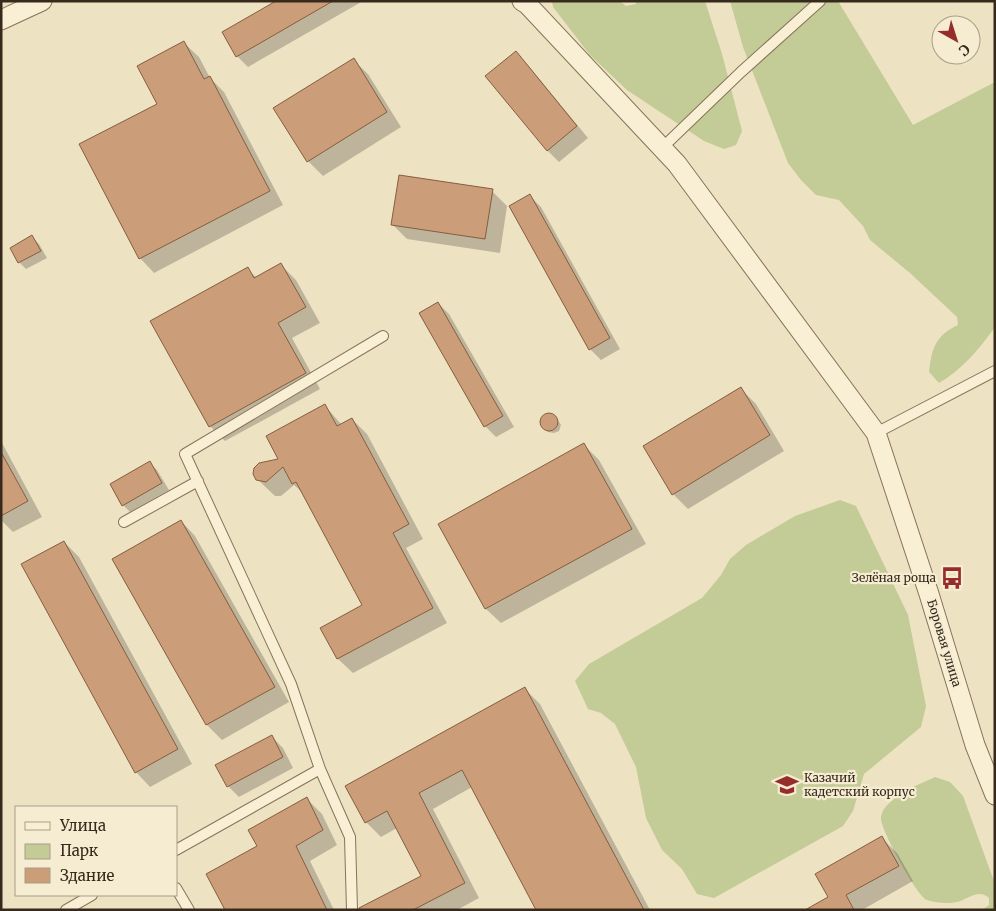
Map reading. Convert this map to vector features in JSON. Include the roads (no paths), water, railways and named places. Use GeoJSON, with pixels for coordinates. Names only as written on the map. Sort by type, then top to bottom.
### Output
{"type":"FeatureCollection","features":[{"type":"Feature","properties":{"kind":"street"},"geometry":{"type":"LineString","coordinates":[[1,20],[42,1]]}},
{"type":"Feature","properties":{"kind":"street","name":"Боровая улица"},"geometry":{"type":"LineString","coordinates":[[522,1],[527,4],[677,164],[876,433],[929,594],[975,745],[995,795]]}},
{"type":"Feature","properties":{"kind":"lane"},"geometry":{"type":"LineString","coordinates":[[662,148],[741,72],[820,1]]}},
{"type":"Feature","properties":{"kind":"lane"},"geometry":{"type":"LineString","coordinates":[[352,910],[350,837],[320,769],[291,684],[185,454],[383,336]]}},
{"type":"Feature","properties":{"kind":"lane"},"geometry":{"type":"LineString","coordinates":[[876,433],[995,371]]}},
{"type":"Feature","properties":{"kind":"lane"},"geometry":{"type":"LineString","coordinates":[[124,522],[198,481]]}},
{"type":"Feature","properties":{"kind":"lane"},"geometry":{"type":"LineString","coordinates":[[178,849],[320,769]]}},
{"type":"Feature","properties":{"kind":"lane"},"geometry":{"type":"LineString","coordinates":[[178,891],[189,910]]}},
{"type":"Feature","properties":{"kind":"lane"},"geometry":{"type":"LineString","coordinates":[[66,910],[90,896]]}},
{"type":"Feature","properties":{"kind":"place","name":"Зелёная роща"},"geometry":{"type":"Point","coordinates":[952,578]}},
{"type":"Feature","properties":{"kind":"place","name":"Казачий кадетский корпус"},"geometry":{"type":"Point","coordinates":[787,785]}}]}
